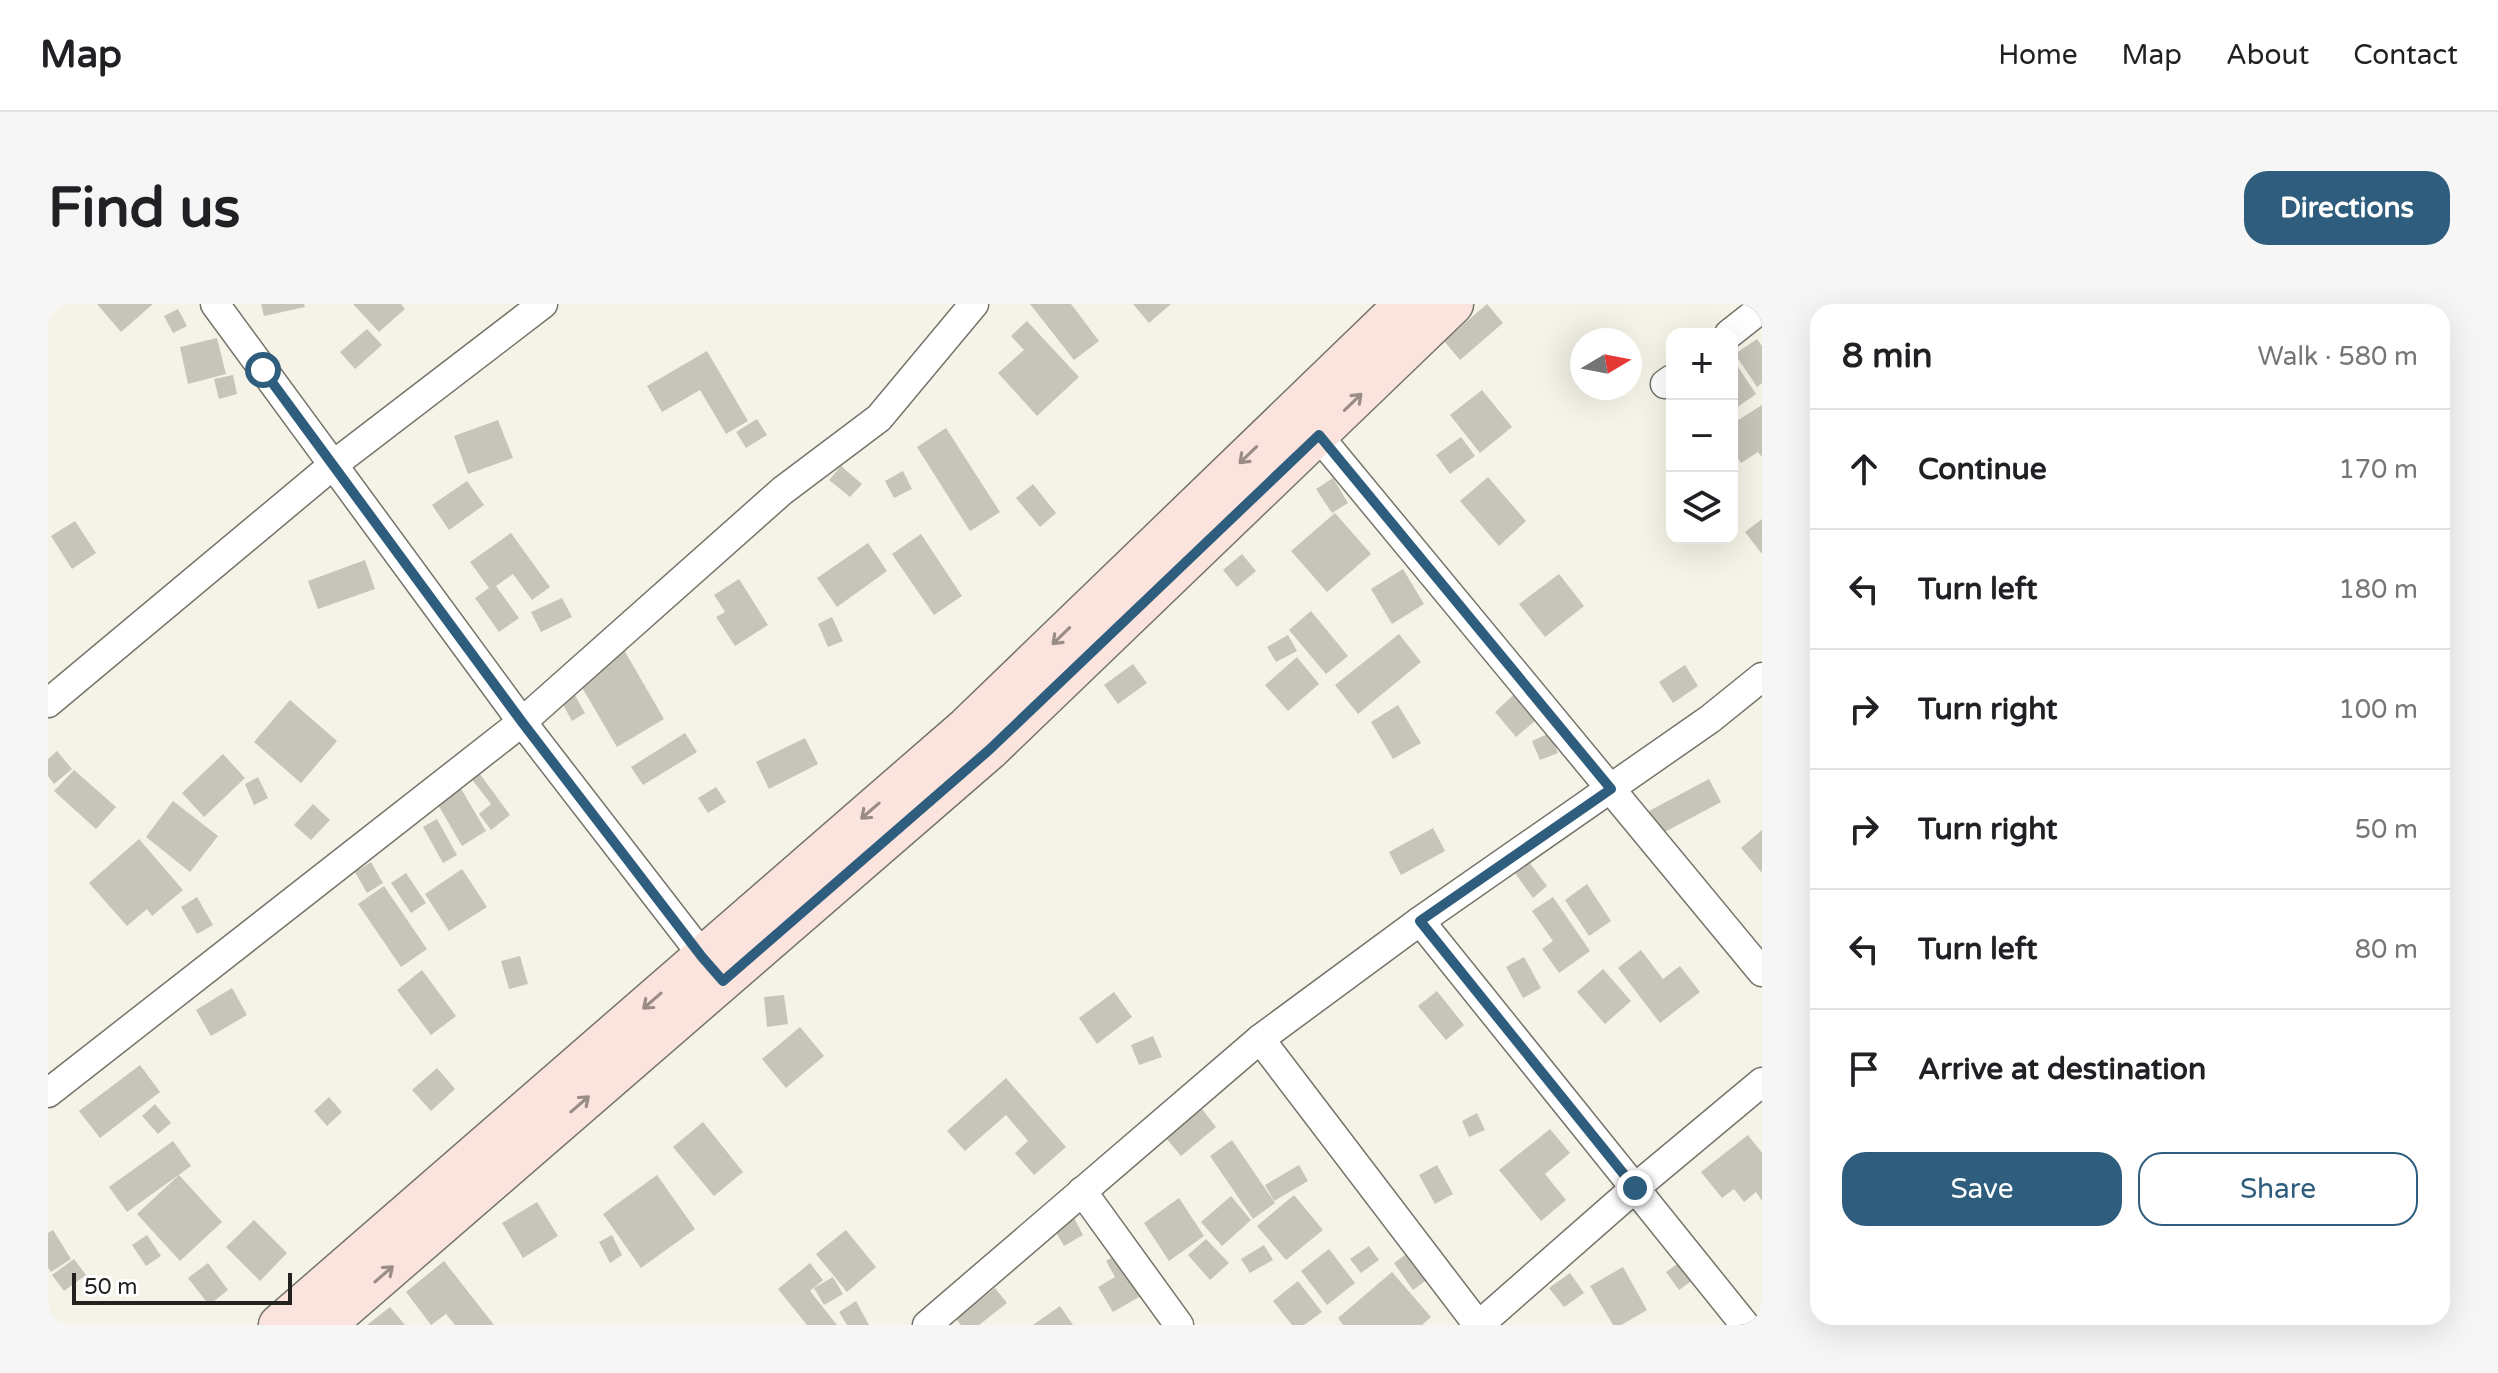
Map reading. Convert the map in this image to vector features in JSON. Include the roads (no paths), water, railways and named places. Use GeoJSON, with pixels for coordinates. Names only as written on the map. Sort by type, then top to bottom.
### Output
{"type":"FeatureCollection","features":[{"type":"Feature","properties":{"kind":"main road"},"geometry":{"type":"LineString","coordinates":[[279,1325],[712,969],[989,750],[1308,422],[1405,304]]}},
{"type":"Feature","properties":{"kind":"main road"},"geometry":{"type":"LineString","coordinates":[[1308,422],[1453,304]]}},
{"type":"Feature","properties":{"kind":"main road"},"geometry":{"type":"LineString","coordinates":[[325,1325],[712,969]]}},
{"type":"Feature","properties":{"kind":"street"},"geometry":{"type":"LineString","coordinates":[[215,304],[522,722],[712,969]]}},
{"type":"Feature","properties":{"kind":"street"},"geometry":{"type":"LineString","coordinates":[[48,703],[333,465],[543,304]]}},
{"type":"Feature","properties":{"kind":"street"},"geometry":{"type":"LineString","coordinates":[[48,1093],[522,722],[782,491],[879,418],[974,304]]}},
{"type":"Feature","properties":{"kind":"street"},"geometry":{"type":"LineString","coordinates":[[1737,328],[1762,308]]}},
{"type":"Feature","properties":{"kind":"street"},"geometry":{"type":"LineString","coordinates":[[1308,422],[1762,972]]}},
{"type":"Feature","properties":{"kind":"street"},"geometry":{"type":"LineString","coordinates":[[927,1325],[1260,1039],[1420,921],[1710,719],[1762,677]]}},
{"type":"Feature","properties":{"kind":"street"},"geometry":{"type":"LineString","coordinates":[[1420,921],[1745,1325]]}},
{"type":"Feature","properties":{"kind":"street"},"geometry":{"type":"LineString","coordinates":[[1260,1039],[1478,1325],[1762,1082]]}},
{"type":"Feature","properties":{"kind":"street"},"geometry":{"type":"LineString","coordinates":[[1082,1191],[1179,1325]]}}]}
